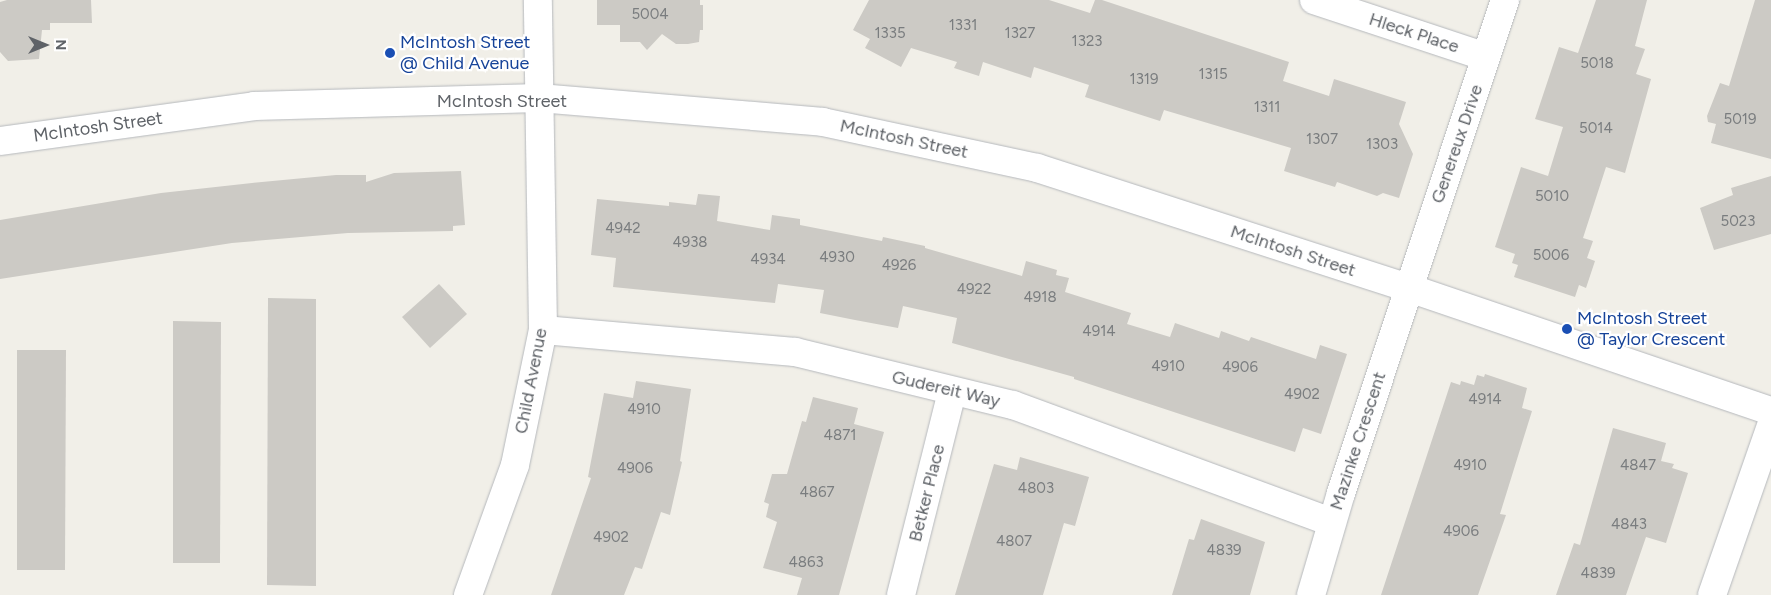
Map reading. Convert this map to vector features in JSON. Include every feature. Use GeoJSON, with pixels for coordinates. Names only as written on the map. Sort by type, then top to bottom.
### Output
{"type":"FeatureCollection","features":[{"type":"Feature","properties":{"kind":"street","name":"Child Avenue"},"geometry":{"type":"LineString","coordinates":[[468,595],[515,465],[542,330],[538,0]]}},
{"type":"Feature","properties":{"kind":"street","name":"Hleck Place"},"geometry":{"type":"LineString","coordinates":[[1314,0],[1486,57]]}},
{"type":"Feature","properties":{"kind":"street","name":"Genereux Drive"},"geometry":{"type":"LineString","coordinates":[[1409,288],[1505,0]]}},
{"type":"Feature","properties":{"kind":"street","name":"McIntosh Street"},"geometry":{"type":"LineString","coordinates":[[0,141],[254,106],[538,98],[823,122],[1017,164],[1409,288],[1771,411]]}},
{"type":"Feature","properties":{"kind":"street","name":"Mazinke Crescent"},"geometry":{"type":"LineString","coordinates":[[1311,595],[1332,522],[1409,288]]}},
{"type":"Feature","properties":{"kind":"street","name":"Gudereit Way"},"geometry":{"type":"LineString","coordinates":[[542,330],[795,352],[952,392],[1013,405],[1332,522]]}},
{"type":"Feature","properties":{"kind":"street","name":"Betker Place"},"geometry":{"type":"LineString","coordinates":[[902,595],[952,392]]}},
{"type":"Feature","properties":{"kind":"street"},"geometry":{"type":"LineString","coordinates":[[1712,595],[1771,426]]}},
{"type":"Feature","properties":{"kind":"building"},"geometry":{"type":"Polygon","coordinates":[[[7,0],[91,0],[92,23],[50,23],[50,30],[42,30],[39,59],[8,61],[0,52],[0,2],[7,0]]]}},
{"type":"Feature","properties":{"kind":"building"},"geometry":{"type":"Polygon","coordinates":[[[597,0],[700,0],[700,5],[703,5],[703,30],[700,30],[699,42],[676,44],[662,34],[647,50],[640,42],[620,42],[620,25],[597,25],[597,0]]]}},
{"type":"Feature","properties":{"kind":"building"},"geometry":{"type":"Polygon","coordinates":[[[869,0],[1049,0],[1090,13],[1095,0],[1102,0],[1289,62],[1283,81],[1329,96],[1334,79],[1406,102],[1399,124],[1413,154],[1399,198],[1383,193],[1377,196],[1337,182],[1335,187],[1284,171],[1291,148],[1164,110],[1160,121],[1085,97],[1089,85],[1034,67],[1031,78],[983,62],[979,76],[954,68],[957,62],[911,48],[901,67],[865,48],[870,39],[853,30],[869,0]]]}},
{"type":"Feature","properties":{"kind":"building"},"geometry":{"type":"Polygon","coordinates":[[[1596,0],[1647,0],[1635,46],[1645,49],[1636,74],[1651,79],[1625,173],[1606,167],[1583,238],[1593,241],[1587,258],[1595,261],[1586,288],[1579,285],[1575,297],[1514,277],[1518,265],[1512,263],[1515,254],[1495,247],[1521,167],[1548,176],[1563,127],[1535,119],[1559,47],[1578,53],[1596,0]]]}},
{"type":"Feature","properties":{"kind":"building"},"geometry":{"type":"Polygon","coordinates":[[[1755,0],[1771,0],[1771,159],[1711,143],[1716,124],[1708,122],[1707,116],[1720,83],[1729,86],[1755,0]]]}},
{"type":"Feature","properties":{"kind":"building"},"geometry":{"type":"Polygon","coordinates":[[[461,171],[465,225],[453,226],[453,231],[348,233],[232,243],[0,279],[0,220],[161,193],[252,183],[336,175],[366,175],[366,182],[394,173],[461,171]]]}},
{"type":"Feature","properties":{"kind":"building"},"geometry":{"type":"Polygon","coordinates":[[[1771,176],[1771,234],[1714,250],[1700,208],[1733,195],[1731,188],[1771,176]]]}},
{"type":"Feature","properties":{"kind":"building"},"geometry":{"type":"Polygon","coordinates":[[[698,194],[720,196],[717,221],[770,230],[772,215],[800,219],[800,225],[882,241],[883,237],[925,246],[925,248],[1022,276],[1026,261],[1057,270],[1056,275],[1069,278],[1065,292],[1131,313],[1127,324],[1170,337],[1175,323],[1219,338],[1221,331],[1249,341],[1251,337],[1316,359],[1320,345],[1347,354],[1321,434],[1303,428],[1295,452],[1074,379],[1074,377],[952,343],[957,318],[903,306],[898,328],[855,320],[820,313],[824,290],[778,284],[775,303],[613,287],[616,258],[591,255],[597,199],[669,206],[669,202],[696,205],[698,194]]]}},
{"type":"Feature","properties":{"kind":"building"},"geometry":{"type":"Polygon","coordinates":[[[439,284],[467,314],[430,348],[402,317],[439,284]]]}},
{"type":"Feature","properties":{"kind":"building"},"geometry":{"type":"Polygon","coordinates":[[[268,298],[316,299],[316,586],[267,585],[268,298]]]}},
{"type":"Feature","properties":{"kind":"building"},"geometry":{"type":"Polygon","coordinates":[[[173,321],[221,322],[220,563],[173,563],[173,321]]]}},
{"type":"Feature","properties":{"kind":"building"},"geometry":{"type":"Polygon","coordinates":[[[17,350],[66,350],[65,570],[17,570],[17,350]]]}},
{"type":"Feature","properties":{"kind":"building"},"geometry":{"type":"Polygon","coordinates":[[[1485,374],[1527,388],[1522,408],[1532,411],[1500,514],[1506,515],[1478,595],[1381,595],[1451,382],[1460,385],[1461,381],[1474,385],[1477,375],[1484,377],[1485,374]]]}},
{"type":"Feature","properties":{"kind":"building"},"geometry":{"type":"Polygon","coordinates":[[[636,381],[691,389],[680,461],[682,462],[670,515],[661,512],[642,569],[635,567],[624,595],[551,595],[591,478],[588,477],[604,393],[633,398],[636,381]]]}},
{"type":"Feature","properties":{"kind":"building"},"geometry":{"type":"Polygon","coordinates":[[[813,397],[858,408],[854,424],[884,432],[839,595],[797,595],[802,578],[763,568],[777,522],[766,517],[769,504],[764,502],[772,474],[787,474],[802,421],[806,422],[813,397]]]}},
{"type":"Feature","properties":{"kind":"building"},"geometry":{"type":"Polygon","coordinates":[[[1613,428],[1666,443],[1661,461],[1674,464],[1672,468],[1688,473],[1666,543],[1646,537],[1626,595],[1556,595],[1574,543],[1580,545],[1613,428]]]}},
{"type":"Feature","properties":{"kind":"building"},"geometry":{"type":"Polygon","coordinates":[[[1020,457],[1089,477],[1075,526],[1064,523],[1043,595],[955,595],[994,464],[1017,470],[1020,457]]]}},
{"type":"Feature","properties":{"kind":"building"},"geometry":{"type":"Polygon","coordinates":[[[1201,519],[1265,542],[1250,595],[1172,595],[1189,539],[1194,540],[1201,519]]]}},
{"type":"Feature","properties":{"kind":"place","name":"McIntosh Street @ Child Avenue"},"geometry":{"type":"Point","coordinates":[390,53]}},
{"type":"Feature","properties":{"kind":"place","name":"McIntosh Street @ Taylor Crescent"},"geometry":{"type":"Point","coordinates":[1567,329]}}]}
